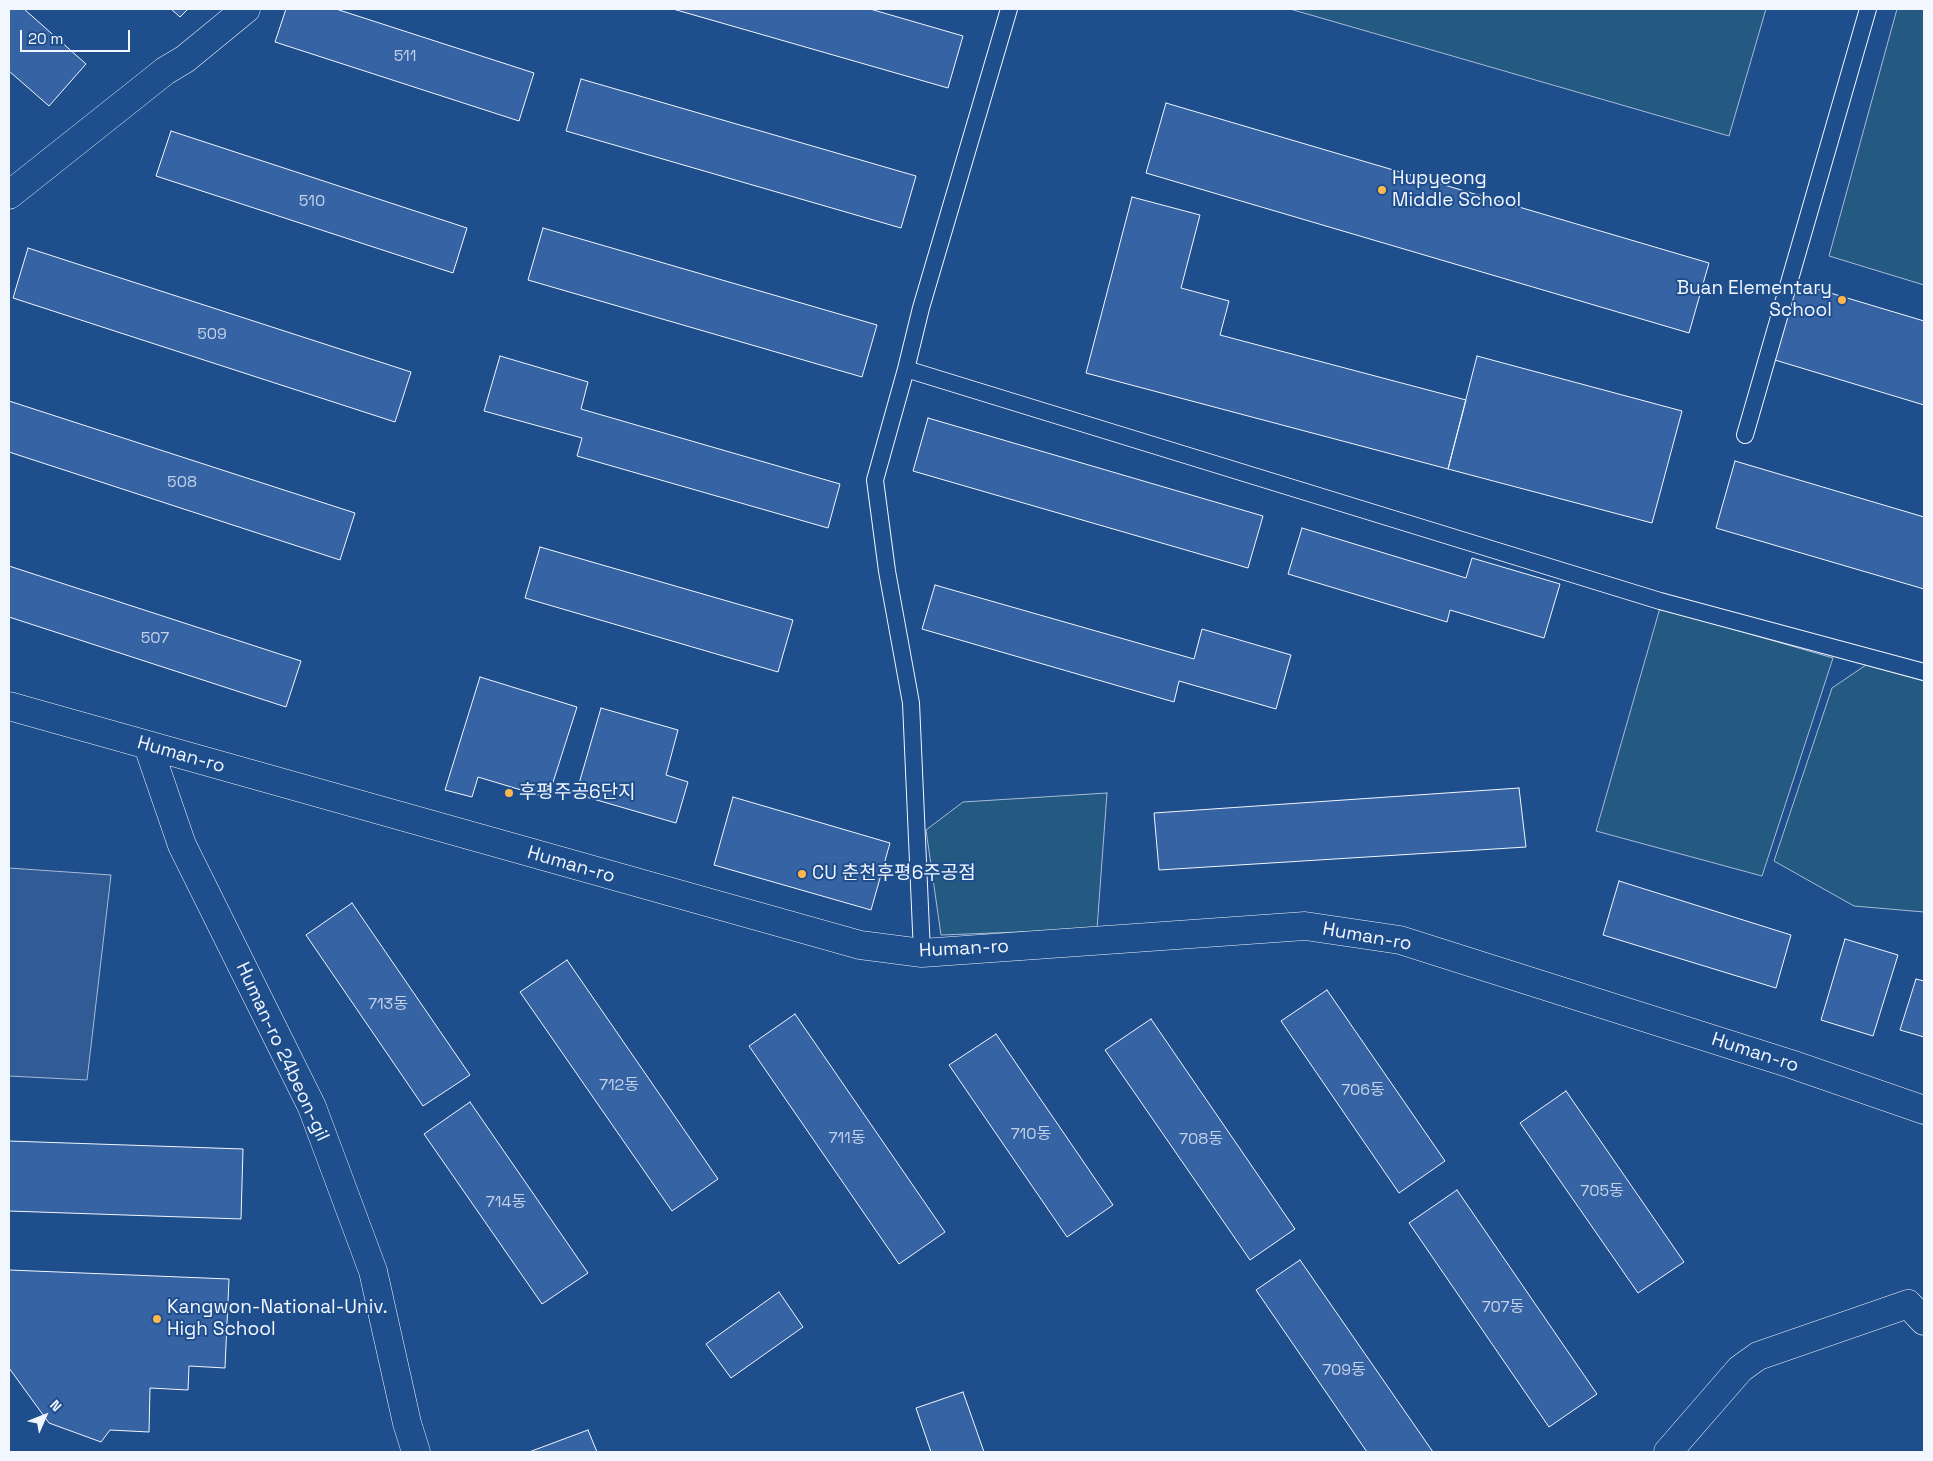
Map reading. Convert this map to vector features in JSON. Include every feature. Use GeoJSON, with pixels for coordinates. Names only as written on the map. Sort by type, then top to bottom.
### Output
{"type":"FeatureCollection","features":[{"type":"Feature","properties":{"kind":"street"},"geometry":{"type":"LineString","coordinates":[[9,195],[165,71],[185,59],[246,9]]}},
{"type":"Feature","properties":{"kind":"street","name":"Human-ro"},"geometry":{"type":"LineString","coordinates":[[9,706],[860,945],[922,953],[1305,926],[1391,939],[1410,943],[1792,1064],[1924,1110]]}},
{"type":"Feature","properties":{"kind":"street","name":"Human-ro 24beon-gil"},"geometry":{"type":"LineString","coordinates":[[148,746],[182,845],[312,1107],[373,1271],[407,1423],[416,1452]]}},
{"type":"Feature","properties":{"kind":"street"},"geometry":{"type":"LineString","coordinates":[[1668,1452],[1740,1369],[1758,1356],[1908,1304],[1924,1321]]}},
{"type":"Feature","properties":{"kind":"lane"},"geometry":{"type":"LineString","coordinates":[[922,953],[911,703],[887,571],[875,480],[921,308],[1009,9]]}},
{"type":"Feature","properties":{"kind":"lane"},"geometry":{"type":"LineString","coordinates":[[1745,435],[1868,9]]}},
{"type":"Feature","properties":{"kind":"lane"},"geometry":{"type":"LineString","coordinates":[[906,369],[1660,601],[1924,672]]}},
{"type":"Feature","properties":{"kind":"shaded area"},"geometry":{"type":"Polygon","coordinates":[[[1290,9],[1766,9],[1729,136],[1290,9]]]}},
{"type":"Feature","properties":{"kind":"shaded area"},"geometry":{"type":"Polygon","coordinates":[[[1897,9],[1924,9],[1924,285],[1829,256],[1897,9]]]}},
{"type":"Feature","properties":{"kind":"shaded area"},"geometry":{"type":"Polygon","coordinates":[[[1660,608],[1833,658],[1762,876],[1596,831],[1660,608]]]}},
{"type":"Feature","properties":{"kind":"shaded area"},"geometry":{"type":"Polygon","coordinates":[[[1866,665],[1924,681],[1924,912],[1854,906],[1774,861],[1832,688],[1866,665]]]}},
{"type":"Feature","properties":{"kind":"shaded area"},"geometry":{"type":"Polygon","coordinates":[[[1107,793],[1097,929],[941,935],[926,830],[963,802],[1107,793]]]}},
{"type":"Feature","properties":{"kind":"shaded area"},"geometry":{"type":"Polygon","coordinates":[[[9,868],[111,875],[87,1080],[9,1076],[9,868]]]}},
{"type":"Feature","properties":{"kind":"building"},"geometry":{"type":"Polygon","coordinates":[[[9,9],[24,9],[86,64],[49,106],[9,71],[9,9]]]}},
{"type":"Feature","properties":{"kind":"building"},"geometry":{"type":"Polygon","coordinates":[[[171,9],[188,9],[180,17],[171,9]]]}},
{"type":"Feature","properties":{"kind":"building"},"geometry":{"type":"Polygon","coordinates":[[[286,9],[336,9],[534,73],[519,121],[275,42],[286,9]]]}},
{"type":"Feature","properties":{"kind":"building"},"geometry":{"type":"Polygon","coordinates":[[[673,9],[870,9],[963,36],[948,88],[673,9]]]}},
{"type":"Feature","properties":{"kind":"building"},"geometry":{"type":"Polygon","coordinates":[[[581,79],[916,176],[901,228],[566,131],[581,79]]]}},
{"type":"Feature","properties":{"kind":"building"},"geometry":{"type":"Polygon","coordinates":[[[1166,103],[1709,263],[1689,333],[1146,173],[1166,103]]]}},
{"type":"Feature","properties":{"kind":"building"},"geometry":{"type":"Polygon","coordinates":[[[171,131],[467,228],[453,273],[156,176],[171,131]]]}},
{"type":"Feature","properties":{"kind":"building"},"geometry":{"type":"Polygon","coordinates":[[[1132,197],[1200,215],[1181,288],[1229,301],[1220,335],[1466,400],[1448,469],[1086,373],[1132,197]]]}},
{"type":"Feature","properties":{"kind":"building"},"geometry":{"type":"Polygon","coordinates":[[[543,228],[877,325],[862,377],[528,280],[543,228]]]}},
{"type":"Feature","properties":{"kind":"building"},"geometry":{"type":"Polygon","coordinates":[[[28,248],[411,372],[395,422],[13,298],[28,248]]]}},
{"type":"Feature","properties":{"kind":"building"},"geometry":{"type":"Polygon","coordinates":[[[1797,283],[1924,321],[1924,405],[1775,360],[1797,283]]]}},
{"type":"Feature","properties":{"kind":"building"},"geometry":{"type":"Polygon","coordinates":[[[500,356],[588,382],[581,409],[840,484],[828,528],[577,456],[582,438],[484,411],[500,356]]]}},
{"type":"Feature","properties":{"kind":"building"},"geometry":{"type":"Polygon","coordinates":[[[1477,356],[1682,411],[1652,523],[1448,469],[1477,356]]]}},
{"type":"Feature","properties":{"kind":"building"},"geometry":{"type":"Polygon","coordinates":[[[9,401],[355,513],[340,560],[9,452],[9,401]]]}},
{"type":"Feature","properties":{"kind":"building"},"geometry":{"type":"Polygon","coordinates":[[[928,418],[1263,516],[1248,568],[913,471],[928,418]]]}},
{"type":"Feature","properties":{"kind":"building"},"geometry":{"type":"Polygon","coordinates":[[[1735,461],[1924,517],[1924,589],[1716,528],[1735,461]]]}},
{"type":"Feature","properties":{"kind":"building"},"geometry":{"type":"Polygon","coordinates":[[[1302,528],[1466,578],[1472,558],[1560,584],[1544,638],[1450,610],[1447,622],[1288,574],[1302,528]]]}},
{"type":"Feature","properties":{"kind":"building"},"geometry":{"type":"Polygon","coordinates":[[[540,547],[793,620],[778,672],[525,598],[540,547]]]}},
{"type":"Feature","properties":{"kind":"building"},"geometry":{"type":"Polygon","coordinates":[[[9,566],[301,661],[286,707],[9,617],[9,566]]]}},
{"type":"Feature","properties":{"kind":"building"},"geometry":{"type":"Polygon","coordinates":[[[935,585],[1194,659],[1202,629],[1291,655],[1276,709],[1179,681],[1174,702],[922,629],[935,585]]]}},
{"type":"Feature","properties":{"kind":"building"},"geometry":{"type":"Polygon","coordinates":[[[480,677],[577,707],[548,798],[478,777],[472,797],[445,790],[480,677]]]}},
{"type":"Feature","properties":{"kind":"building"},"geometry":{"type":"Polygon","coordinates":[[[601,708],[678,730],[666,775],[688,782],[676,823],[576,794],[601,708]]]}},
{"type":"Feature","properties":{"kind":"building"},"geometry":{"type":"Polygon","coordinates":[[[1519,788],[1526,847],[1159,870],[1154,813],[1519,788]]]}},
{"type":"Feature","properties":{"kind":"building"},"geometry":{"type":"Polygon","coordinates":[[[733,797],[890,843],[871,910],[714,865],[733,797]]]}},
{"type":"Feature","properties":{"kind":"building"},"geometry":{"type":"Polygon","coordinates":[[[1619,881],[1791,935],[1776,988],[1603,935],[1619,881]]]}},
{"type":"Feature","properties":{"kind":"building"},"geometry":{"type":"Polygon","coordinates":[[[352,903],[470,1075],[423,1106],[306,935],[352,903]]]}},
{"type":"Feature","properties":{"kind":"building"},"geometry":{"type":"Polygon","coordinates":[[[1845,939],[1898,955],[1873,1036],[1821,1020],[1845,939]]]}},
{"type":"Feature","properties":{"kind":"building"},"geometry":{"type":"Polygon","coordinates":[[[567,960],[718,1179],[672,1211],[520,992],[567,960]]]}},
{"type":"Feature","properties":{"kind":"building"},"geometry":{"type":"Polygon","coordinates":[[[1916,979],[1924,981],[1924,1037],[1900,1030],[1916,979]]]}},
{"type":"Feature","properties":{"kind":"building"},"geometry":{"type":"Polygon","coordinates":[[[1327,990],[1445,1161],[1399,1193],[1281,1021],[1327,990]]]}},
{"type":"Feature","properties":{"kind":"building"},"geometry":{"type":"Polygon","coordinates":[[[795,1014],[945,1232],[899,1264],[749,1046],[795,1014]]]}},
{"type":"Feature","properties":{"kind":"building"},"geometry":{"type":"Polygon","coordinates":[[[1151,1019],[1295,1229],[1250,1260],[1105,1050],[1151,1019]]]}},
{"type":"Feature","properties":{"kind":"building"},"geometry":{"type":"Polygon","coordinates":[[[996,1034],[1113,1205],[1067,1237],[949,1065],[996,1034]]]}},
{"type":"Feature","properties":{"kind":"building"},"geometry":{"type":"Polygon","coordinates":[[[1566,1091],[1684,1262],[1638,1293],[1520,1123],[1566,1091]]]}},
{"type":"Feature","properties":{"kind":"building"},"geometry":{"type":"Polygon","coordinates":[[[470,1102],[588,1273],[542,1304],[424,1134],[470,1102]]]}},
{"type":"Feature","properties":{"kind":"building"},"geometry":{"type":"Polygon","coordinates":[[[9,1141],[243,1149],[241,1219],[9,1211],[9,1141]]]}},
{"type":"Feature","properties":{"kind":"building"},"geometry":{"type":"Polygon","coordinates":[[[1457,1190],[1597,1394],[1549,1427],[1409,1223],[1457,1190]]]}},
{"type":"Feature","properties":{"kind":"building"},"geometry":{"type":"Polygon","coordinates":[[[1300,1260],[1433,1452],[1367,1452],[1256,1290],[1300,1260]]]}},
{"type":"Feature","properties":{"kind":"building"},"geometry":{"type":"Polygon","coordinates":[[[9,1270],[229,1279],[225,1368],[189,1366],[188,1390],[150,1388],[149,1432],[110,1430],[101,1442],[49,1423],[9,1368],[9,1270]]]}},
{"type":"Feature","properties":{"kind":"building"},"geometry":{"type":"Polygon","coordinates":[[[779,1292],[803,1327],[731,1378],[706,1344],[779,1292]]]}},
{"type":"Feature","properties":{"kind":"building"},"geometry":{"type":"Polygon","coordinates":[[[963,1392],[984,1452],[931,1452],[916,1408],[963,1392]]]}},
{"type":"Feature","properties":{"kind":"building"},"geometry":{"type":"Polygon","coordinates":[[[588,1430],[597,1452],[529,1452],[588,1430]]]}},
{"type":"Feature","properties":{"kind":"place","name":"Hupyeong Middle School"},"geometry":{"type":"Point","coordinates":[1382,190]}},
{"type":"Feature","properties":{"kind":"place","name":"Buan Elementary School"},"geometry":{"type":"Point","coordinates":[1842,300]}},
{"type":"Feature","properties":{"kind":"place","name":"후평주공6단지"},"geometry":{"type":"Point","coordinates":[509,793]}},
{"type":"Feature","properties":{"kind":"place","name":"CU 춘천후평6주공점"},"geometry":{"type":"Point","coordinates":[802,874]}},
{"type":"Feature","properties":{"kind":"place","name":"Kangwon-National-Univ. High School"},"geometry":{"type":"Point","coordinates":[157,1319]}}]}
